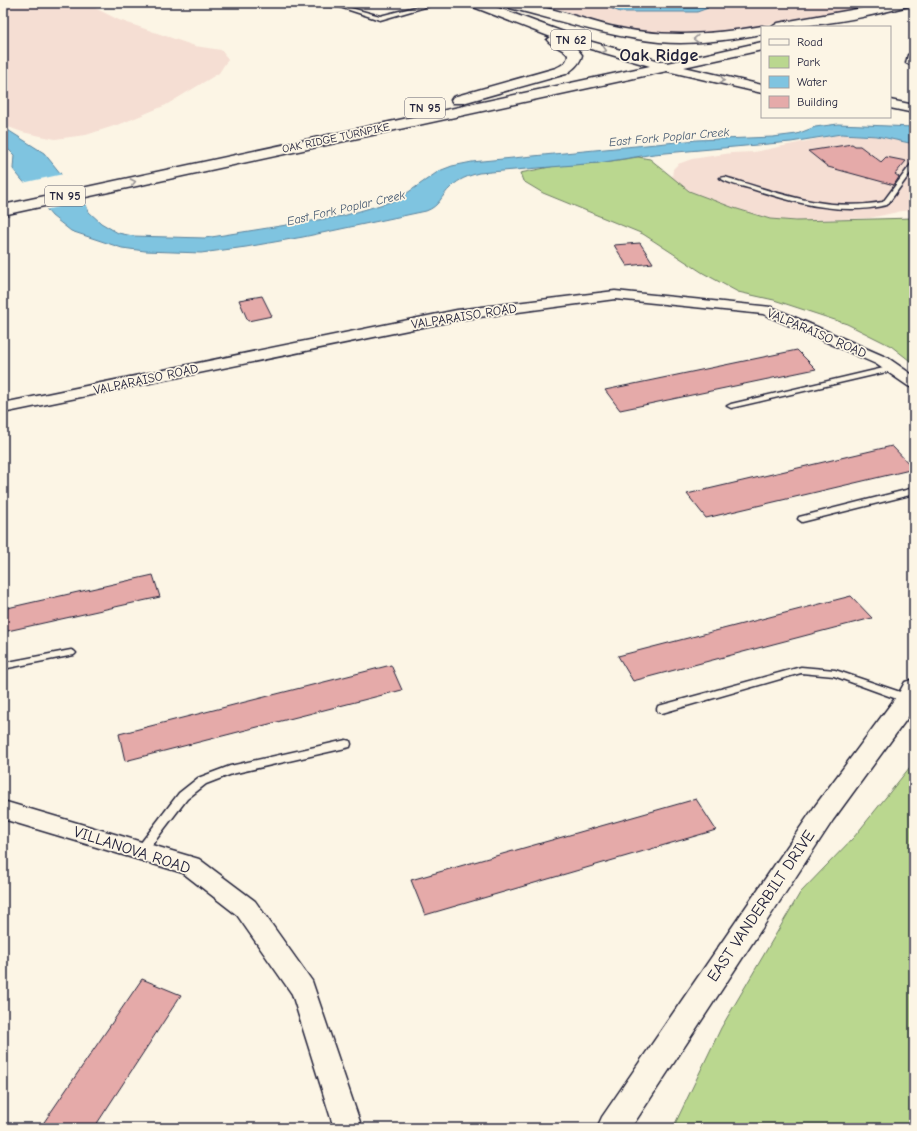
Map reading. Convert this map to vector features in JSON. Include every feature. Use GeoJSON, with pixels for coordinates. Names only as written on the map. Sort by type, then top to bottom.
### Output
{"type":"FeatureCollection","features":[{"type":"Feature","properties":{"kind":"main road","name":"TN 62"},"geometry":{"type":"LineString","coordinates":[[475,3],[500,14],[577,42],[647,61]]}},
{"type":"Feature","properties":{"kind":"main road"},"geometry":{"type":"LineString","coordinates":[[811,26],[874,19],[913,3]]}},
{"type":"Feature","properties":{"kind":"main road","name":"TN 62"},"geometry":{"type":"LineString","coordinates":[[512,4],[670,56],[700,74],[761,89]]}},
{"type":"Feature","properties":{"kind":"main road"},"geometry":{"type":"LineString","coordinates":[[512,4],[548,11],[594,25],[645,36],[672,39],[713,38],[761,30]]}},
{"type":"Feature","properties":{"kind":"main road"},"geometry":{"type":"LineString","coordinates":[[853,26],[905,9]]}},
{"type":"Feature","properties":{"kind":"main road"},"geometry":{"type":"LineString","coordinates":[[451,102],[492,89],[561,71],[571,65],[575,58],[573,51],[568,46],[530,32],[500,14]]}},
{"type":"Feature","properties":{"kind":"main road"},"geometry":{"type":"LineString","coordinates":[[790,26],[874,19]]}},
{"type":"Feature","properties":{"kind":"main road","name":"OAK RIDGE TURNPIKE"},"geometry":{"type":"LineString","coordinates":[[3,210],[32,197],[451,102],[761,36]]}},
{"type":"Feature","properties":{"kind":"main road","name":"OAK RIDGE TURNPIKE"},"geometry":{"type":"LineString","coordinates":[[91,184],[242,158],[670,56],[699,60],[761,46]]}},
{"type":"Feature","properties":{"kind":"main road"},"geometry":{"type":"LineString","coordinates":[[699,60],[729,67]]}},
{"type":"Feature","properties":{"kind":"main road"},"geometry":{"type":"LineString","coordinates":[[242,158],[392,134],[665,76],[700,74]]}},
{"type":"Feature","properties":{"kind":"main road"},"geometry":{"type":"LineString","coordinates":[[891,100],[914,112]]}},
{"type":"Feature","properties":{"kind":"main road"},"geometry":{"type":"LineString","coordinates":[[891,104],[914,112]]}},
{"type":"Feature","properties":{"kind":"main road"},"geometry":{"type":"LineString","coordinates":[[891,115],[914,112]]}},
{"type":"Feature","properties":{"kind":"main road"},"geometry":{"type":"LineString","coordinates":[[3,196],[32,197]]}},
{"type":"Feature","properties":{"kind":"main road","name":"EAST VANDERBILT DRIVE"},"geometry":{"type":"LineString","coordinates":[[613,1128],[824,813],[911,694]]}},
{"type":"Feature","properties":{"kind":"street","name":"VALPARAISO ROAD"},"geometry":{"type":"LineString","coordinates":[[3,408],[457,315],[615,295],[766,310],[882,361],[914,383]]}},
{"type":"Feature","properties":{"kind":"street","name":"VILLANOVA ROAD"},"geometry":{"type":"LineString","coordinates":[[3,810],[191,866],[246,908],[303,989],[348,1128]]}},
{"type":"Feature","properties":{"kind":"lane"},"geometry":{"type":"LineString","coordinates":[[281,3],[340,6],[380,18],[437,3]]}},
{"type":"Feature","properties":{"kind":"lane"},"geometry":{"type":"LineString","coordinates":[[914,55],[910,56],[909,63],[914,65]]}},
{"type":"Feature","properties":{"kind":"lane"},"geometry":{"type":"LineString","coordinates":[[723,178],[825,207],[858,208],[885,204],[914,164]]}},
{"type":"Feature","properties":{"kind":"lane"},"geometry":{"type":"LineString","coordinates":[[731,406],[892,368]]}},
{"type":"Feature","properties":{"kind":"lane"},"geometry":{"type":"LineString","coordinates":[[802,519],[914,491]]}},
{"type":"Feature","properties":{"kind":"lane"},"geometry":{"type":"LineString","coordinates":[[3,666],[71,653]]}},
{"type":"Feature","properties":{"kind":"lane"},"geometry":{"type":"LineString","coordinates":[[662,709],[801,670],[836,672],[911,694]]}},
{"type":"Feature","properties":{"kind":"lane"},"geometry":{"type":"LineString","coordinates":[[141,851],[183,796],[202,781],[230,770],[346,744]]}},
{"type":"Feature","properties":{"kind":"shaded area"},"geometry":{"type":"Polygon","coordinates":[[[3,3],[85,3],[119,20],[195,46],[221,50],[228,59],[219,73],[166,105],[123,123],[86,135],[55,139],[22,132],[3,125],[3,3]]]}},
{"type":"Feature","properties":{"kind":"shaded area"},"geometry":{"type":"Polygon","coordinates":[[[540,3],[884,3],[726,33],[693,36],[650,33],[590,19],[540,3]]]}},
{"type":"Feature","properties":{"kind":"shaded area"},"geometry":{"type":"Polygon","coordinates":[[[841,134],[877,136],[914,144],[914,210],[870,218],[796,221],[770,219],[734,208],[689,191],[672,178],[673,169],[678,164],[692,159],[731,153],[754,152],[841,134]]]}},
{"type":"Feature","properties":{"kind":"green space"},"geometry":{"type":"Polygon","coordinates":[[[638,157],[650,159],[689,191],[734,208],[770,219],[796,221],[914,218],[914,364],[891,346],[847,324],[774,300],[738,292],[703,273],[643,234],[543,193],[523,181],[520,173],[555,166],[598,163],[638,157]]]}},
{"type":"Feature","properties":{"kind":"green space"},"geometry":{"type":"Polygon","coordinates":[[[914,762],[914,1128],[673,1128],[721,1028],[800,893],[854,837],[914,762]]]}},
{"type":"Feature","properties":{"kind":"water"},"geometry":{"type":"Polygon","coordinates":[[[598,3],[702,3],[708,8],[697,12],[620,12],[598,3]]]}},
{"type":"Feature","properties":{"kind":"water","name":"East Fork Poplar Creek"},"geometry":{"type":"Polygon","coordinates":[[[838,124],[914,127],[914,144],[877,136],[841,134],[791,142],[654,154],[598,163],[479,173],[460,180],[454,184],[434,207],[426,211],[303,237],[201,253],[145,251],[122,248],[71,231],[52,216],[13,169],[14,155],[3,144],[3,127],[44,153],[86,205],[89,212],[101,223],[118,233],[133,236],[205,238],[343,216],[397,200],[439,171],[452,166],[472,162],[697,140],[773,137],[797,134],[815,127],[838,124]]]}},
{"type":"Feature","properties":{"kind":"pier"},"geometry":{"type":"Polygon","coordinates":[[[63,174],[85,201],[44,210],[22,183],[63,174]]]}},
{"type":"Feature","properties":{"kind":"building"},"geometry":{"type":"Polygon","coordinates":[[[852,144],[855,146],[860,146],[881,162],[886,157],[906,161],[895,174],[899,177],[894,185],[828,167],[808,151],[852,144]]]}},
{"type":"Feature","properties":{"kind":"building"},"geometry":{"type":"Polygon","coordinates":[[[640,243],[653,263],[627,266],[614,245],[640,243]]]}},
{"type":"Feature","properties":{"kind":"building"},"geometry":{"type":"Polygon","coordinates":[[[262,296],[272,316],[248,321],[239,300],[262,296]]]}},
{"type":"Feature","properties":{"kind":"building"},"geometry":{"type":"Polygon","coordinates":[[[797,350],[816,369],[620,410],[605,390],[797,350]]]}},
{"type":"Feature","properties":{"kind":"building"},"geometry":{"type":"Polygon","coordinates":[[[892,446],[914,469],[706,518],[687,494],[892,446]]]}},
{"type":"Feature","properties":{"kind":"building"},"geometry":{"type":"Polygon","coordinates":[[[153,575],[160,597],[3,632],[3,609],[153,575]]]}},
{"type":"Feature","properties":{"kind":"building"},"geometry":{"type":"Polygon","coordinates":[[[851,596],[872,618],[633,681],[618,656],[851,596]]]}},
{"type":"Feature","properties":{"kind":"building"},"geometry":{"type":"Polygon","coordinates":[[[391,665],[402,690],[125,761],[119,734],[391,665]]]}},
{"type":"Feature","properties":{"kind":"building"},"geometry":{"type":"Polygon","coordinates":[[[696,799],[716,830],[425,915],[411,880],[696,799]]]}},
{"type":"Feature","properties":{"kind":"building"},"geometry":{"type":"Polygon","coordinates":[[[142,979],[181,995],[94,1128],[40,1128],[142,979]]]}},
{"type":"Feature","properties":{"kind":"district","name":"Oak Ridge"},"geometry":{"type":"Point","coordinates":[659,55]}}]}
